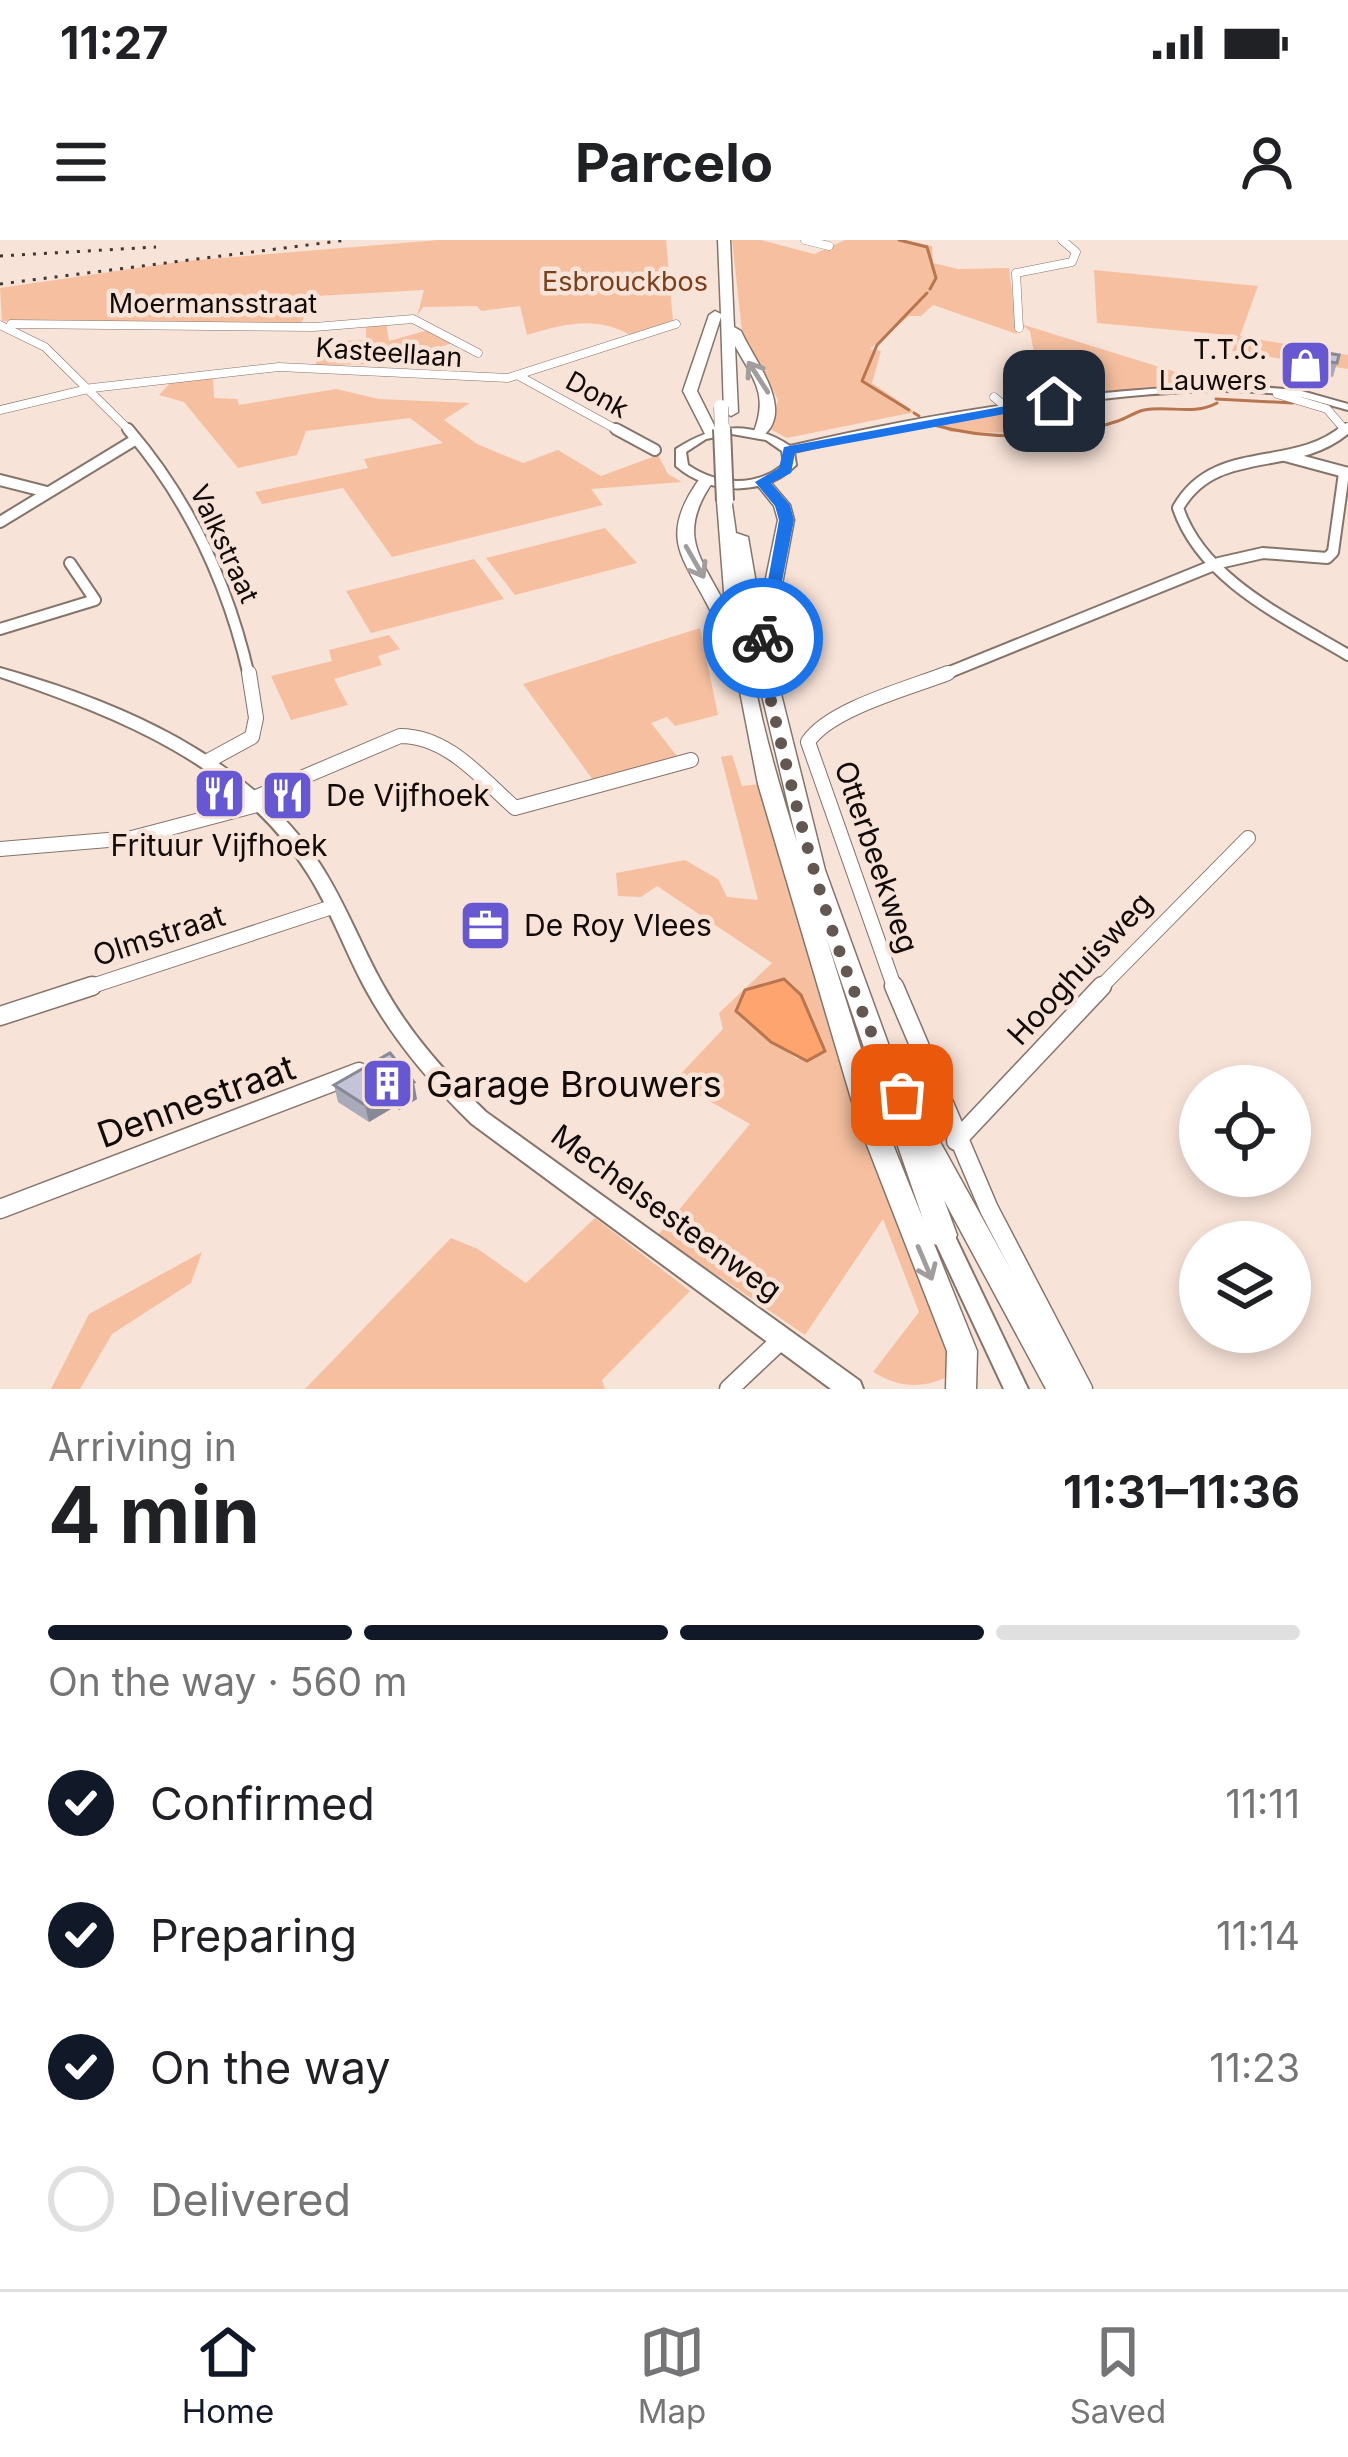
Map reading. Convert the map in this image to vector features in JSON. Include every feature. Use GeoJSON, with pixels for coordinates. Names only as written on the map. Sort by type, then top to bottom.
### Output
{"type":"FeatureCollection","features":[{"type":"Feature","properties":{"kind":"highway"},"geometry":{"type":"LineString","coordinates":[[712,240],[722,318],[769,394],[770,417],[760,434]]}},
{"type":"Feature","properties":{"kind":"highway"},"geometry":{"type":"LineString","coordinates":[[724,240],[722,318],[730,501],[768,784],[871,1122],[962,1351],[959,1386]]}},
{"type":"Feature","properties":{"kind":"highway"},"geometry":{"type":"LineString","coordinates":[[711,434],[690,391],[722,318]]}},
{"type":"Feature","properties":{"kind":"highway"},"geometry":{"type":"LineString","coordinates":[[706,480],[684,505],[683,540],[749,651],[814,870],[943,1235]]}},
{"type":"Feature","properties":{"kind":"highway"},"geometry":{"type":"LineString","coordinates":[[749,651],[786,520],[782,505],[762,482]]}},
{"type":"Feature","properties":{"kind":"highway"},"geometry":{"type":"LineString","coordinates":[[837,1005],[943,1235]]}},
{"type":"Feature","properties":{"kind":"highway"},"geometry":{"type":"LineString","coordinates":[[877,1048],[1062,1389]]}},
{"type":"Feature","properties":{"kind":"main road"},"geometry":{"type":"LineString","coordinates":[[786,448],[786,470],[762,482],[706,480],[686,470],[679,456],[687,443],[711,434],[760,434],[786,448],[1002,403],[1180,391],[1276,394],[1345,403]]}},
{"type":"Feature","properties":{"kind":"main road","name":"Mechelsesteenweg"},"geometry":{"type":"LineString","coordinates":[[0,672],[137,721],[208,761],[257,801],[290,834],[334,906],[382,1003],[411,1046],[479,1118],[851,1389]]}},
{"type":"Feature","properties":{"kind":"main road"},"geometry":{"type":"LineString","coordinates":[[943,1235],[1016,1389]]}},
{"type":"Feature","properties":{"kind":"street"},"geometry":{"type":"LineString","coordinates":[[810,240],[824,249],[839,240]]}},
{"type":"Feature","properties":{"kind":"street"},"geometry":{"type":"LineString","coordinates":[[1019,328],[1014,277],[1020,271],[1076,260],[1076,252],[1062,240]]}},
{"type":"Feature","properties":{"kind":"street","name":"Moermansstraat"},"geometry":{"type":"LineString","coordinates":[[6,325],[314,327],[415,320],[478,353]]}},
{"type":"Feature","properties":{"kind":"street","name":"Kasteellaan"},"geometry":{"type":"LineString","coordinates":[[0,410],[92,388],[279,368],[477,380],[519,376],[676,324]]}},
{"type":"Feature","properties":{"kind":"street","name":"Valkstraat"},"geometry":{"type":"LineString","coordinates":[[6,325],[75,367],[186,504],[228,600],[256,707],[252,737],[208,761]]}},
{"type":"Feature","properties":{"kind":"street","name":"Donk"},"geometry":{"type":"LineString","coordinates":[[519,376],[655,451]]}},
{"type":"Feature","properties":{"kind":"street"},"geometry":{"type":"LineString","coordinates":[[1276,394],[1327,409],[1346,429],[1329,443],[1217,470],[1183,496],[1180,526],[1211,566],[1348,655]]}},
{"type":"Feature","properties":{"kind":"street"},"geometry":{"type":"LineString","coordinates":[[0,522],[133,441]]}},
{"type":"Feature","properties":{"kind":"street"},"geometry":{"type":"LineString","coordinates":[[1211,566],[1263,553],[1327,558],[1333,552],[1346,473],[1285,456]]}},
{"type":"Feature","properties":{"kind":"street"},"geometry":{"type":"LineString","coordinates":[[0,480],[47,492]]}},
{"type":"Feature","properties":{"kind":"street"},"geometry":{"type":"LineString","coordinates":[[0,629],[95,600],[70,563]]}},
{"type":"Feature","properties":{"kind":"street","name":"Otterbeekweg"},"geometry":{"type":"LineString","coordinates":[[1083,1389],[1033,1301],[956,1141],[900,1007],[812,755],[811,734],[836,718],[1211,566]]}},
{"type":"Feature","properties":{"kind":"street"},"geometry":{"type":"LineString","coordinates":[[0,849],[44,849],[226,818],[409,736],[445,746],[515,808],[691,760]]}},
{"type":"Feature","properties":{"kind":"street","name":"Hooghuisweg"},"geometry":{"type":"LineString","coordinates":[[956,1141],[1178,904],[1248,838]]}},
{"type":"Feature","properties":{"kind":"street","name":"Olmstraat"},"geometry":{"type":"LineString","coordinates":[[0,1016],[334,906]]}},
{"type":"Feature","properties":{"kind":"street"},"geometry":{"type":"LineString","coordinates":[[390,1056],[411,1046]]}},
{"type":"Feature","properties":{"kind":"street","name":"Dennestraat"},"geometry":{"type":"LineString","coordinates":[[0,1209],[370,1066]]}},
{"type":"Feature","properties":{"kind":"street","name":"Mechelsesteenweg"},"geometry":{"type":"LineString","coordinates":[[728,1389],[782,1339]]}},
{"type":"Feature","properties":{"kind":"green space","name":"Esbrouckbos"},"geometry":{"type":"Polygon","coordinates":[[[439,240],[666,240],[673,322],[630,335],[592,323],[527,335],[520,306],[481,311],[477,306],[423,307],[417,316],[424,290],[317,296],[299,326],[2,321],[0,288],[185,261],[439,240]]]}},
{"type":"Feature","properties":{"kind":"green space"},"geometry":{"type":"Polygon","coordinates":[[[732,240],[761,240],[814,254],[845,240],[905,240],[932,246],[933,263],[958,269],[1009,268],[1017,334],[933,305],[921,316],[909,316],[870,349],[881,351],[872,383],[915,412],[787,438],[770,429],[778,400],[742,331],[732,240]]]}},
{"type":"Feature","properties":{"kind":"green space"},"geometry":{"type":"Polygon","coordinates":[[[1094,270],[1258,286],[1240,336],[1348,355],[1348,369],[1232,351],[1238,336],[1097,323],[1094,270]]]}},
{"type":"Feature","properties":{"kind":"green space"},"geometry":{"type":"Polygon","coordinates":[[[386,322],[389,341],[432,329],[455,342],[390,364],[316,365],[319,342],[366,340],[366,324],[386,322]]]}},
{"type":"Feature","properties":{"kind":"green space"},"geometry":{"type":"Polygon","coordinates":[[[1021,324],[1224,387],[1052,393],[1039,379],[1030,331],[1021,324]]]}},
{"type":"Feature","properties":{"kind":"green space"},"geometry":{"type":"Polygon","coordinates":[[[213,378],[214,398],[237,399],[239,405],[336,389],[379,399],[470,403],[444,420],[477,444],[523,463],[558,450],[601,476],[658,455],[668,474],[682,482],[591,489],[603,505],[392,557],[343,488],[262,504],[255,492],[368,468],[364,459],[443,443],[410,418],[306,431],[297,455],[238,468],[184,402],[159,395],[171,382],[213,378]]]}},
{"type":"Feature","properties":{"kind":"green space"},"geometry":{"type":"Polygon","coordinates":[[[1037,408],[1041,433],[950,432],[938,425],[1037,408]]]}},
{"type":"Feature","properties":{"kind":"green space"},"geometry":{"type":"Polygon","coordinates":[[[605,528],[637,563],[515,595],[486,558],[605,528]]]}},
{"type":"Feature","properties":{"kind":"green space"},"geometry":{"type":"Polygon","coordinates":[[[474,559],[504,599],[371,633],[346,591],[474,559]]]}},
{"type":"Feature","properties":{"kind":"green space"},"geometry":{"type":"Polygon","coordinates":[[[700,628],[718,715],[675,726],[667,717],[651,723],[680,760],[596,784],[523,684],[700,628]]]}},
{"type":"Feature","properties":{"kind":"green space"},"geometry":{"type":"Polygon","coordinates":[[[389,635],[400,649],[378,656],[382,665],[334,679],[348,705],[291,720],[271,676],[332,661],[329,650],[389,635]]]}},
{"type":"Feature","properties":{"kind":"green space"},"geometry":{"type":"Polygon","coordinates":[[[732,755],[742,786],[760,784],[861,1123],[937,1318],[953,1374],[942,1379],[903,1384],[873,1372],[919,1312],[883,1219],[805,1335],[658,1235],[750,1124],[674,1081],[723,1029],[719,1013],[772,963],[657,886],[641,897],[618,896],[616,873],[685,860],[718,879],[727,897],[758,900],[721,757],[732,755]],[[743,1020],[797,1059],[825,1051],[816,1032],[743,1020]]]}},
{"type":"Feature","properties":{"kind":"green space"},"geometry":{"type":"Polygon","coordinates":[[[595,1218],[690,1291],[602,1380],[605,1389],[305,1389],[451,1238],[478,1249],[526,1283],[595,1218]]]}},
{"type":"Feature","properties":{"kind":"green space"},"geometry":{"type":"Polygon","coordinates":[[[202,1252],[191,1283],[112,1334],[80,1389],[51,1389],[89,1314],[202,1252]]]}},
{"type":"Feature","properties":{"kind":"shaded area"},"geometry":{"type":"Polygon","coordinates":[[[784,979],[801,995],[825,1051],[807,1061],[771,1042],[736,1011],[745,990],[784,979]]]}},
{"type":"Feature","properties":{"kind":"building"},"geometry":{"type":"Polygon","coordinates":[[[1314,351],[1339,355],[1337,363],[1312,359],[1314,351]]]}},
{"type":"Feature","properties":{"kind":"building"},"geometry":{"type":"Polygon","coordinates":[[[308,775],[290,787],[297,795],[286,800],[276,789],[308,775]]]}},
{"type":"Feature","properties":{"kind":"building"},"geometry":{"type":"Polygon","coordinates":[[[390,1053],[414,1082],[365,1105],[334,1085],[390,1053]]]}},
{"type":"Feature","properties":{"kind":"waterway"},"geometry":{"type":"LineString","coordinates":[[899,240],[927,247],[936,278],[930,289]]}},
{"type":"Feature","properties":{"kind":"waterway"},"geometry":{"type":"LineString","coordinates":[[909,410],[862,381],[877,345],[927,293]]}},
{"type":"Feature","properties":{"kind":"waterway"},"geometry":{"type":"LineString","coordinates":[[1216,399],[1293,403]]}},
{"type":"Feature","properties":{"kind":"waterway"},"geometry":{"type":"LineString","coordinates":[[934,425],[1002,436],[1051,434],[1097,427],[1144,410],[1199,409],[1217,403]]}},
{"type":"Feature","properties":{"kind":"waterway"},"geometry":{"type":"LineString","coordinates":[[914,413],[919,416]]}},
{"type":"Feature","properties":{"kind":"railway"},"geometry":{"type":"LineString","coordinates":[[0,284],[347,240]]}},
{"type":"Feature","properties":{"kind":"railway"},"geometry":{"type":"LineString","coordinates":[[0,256],[156,247]]}},
{"type":"Feature","properties":{"kind":"way so far"},"geometry":{"type":"LineString","coordinates":[[763,638],[760,655],[814,870],[877,1048],[902,1095]]}},
{"type":"Feature","properties":{"kind":"place","name":"T.T.C. Lauwers"},"geometry":{"type":"Point","coordinates":[1306,366]}},
{"type":"Feature","properties":{"kind":"place","name":"Frituur Vijfhoek"},"geometry":{"type":"Point","coordinates":[219,794]}},
{"type":"Feature","properties":{"kind":"place","name":"De Vijfhoek"},"geometry":{"type":"Point","coordinates":[287,796]}},
{"type":"Feature","properties":{"kind":"place","name":"De Roy Vlees"},"geometry":{"type":"Point","coordinates":[485,926]}},
{"type":"Feature","properties":{"kind":"place","name":"Garage Brouwers"},"geometry":{"type":"Point","coordinates":[387,1084]}},
{"type":"Feature","properties":{"kind":"route"},"geometry":{"type":"LineString","coordinates":[[763,638],[766,600],[786,520],[782,505],[762,482],[786,470],[791,460],[788,450],[1054,401]]}}]}
